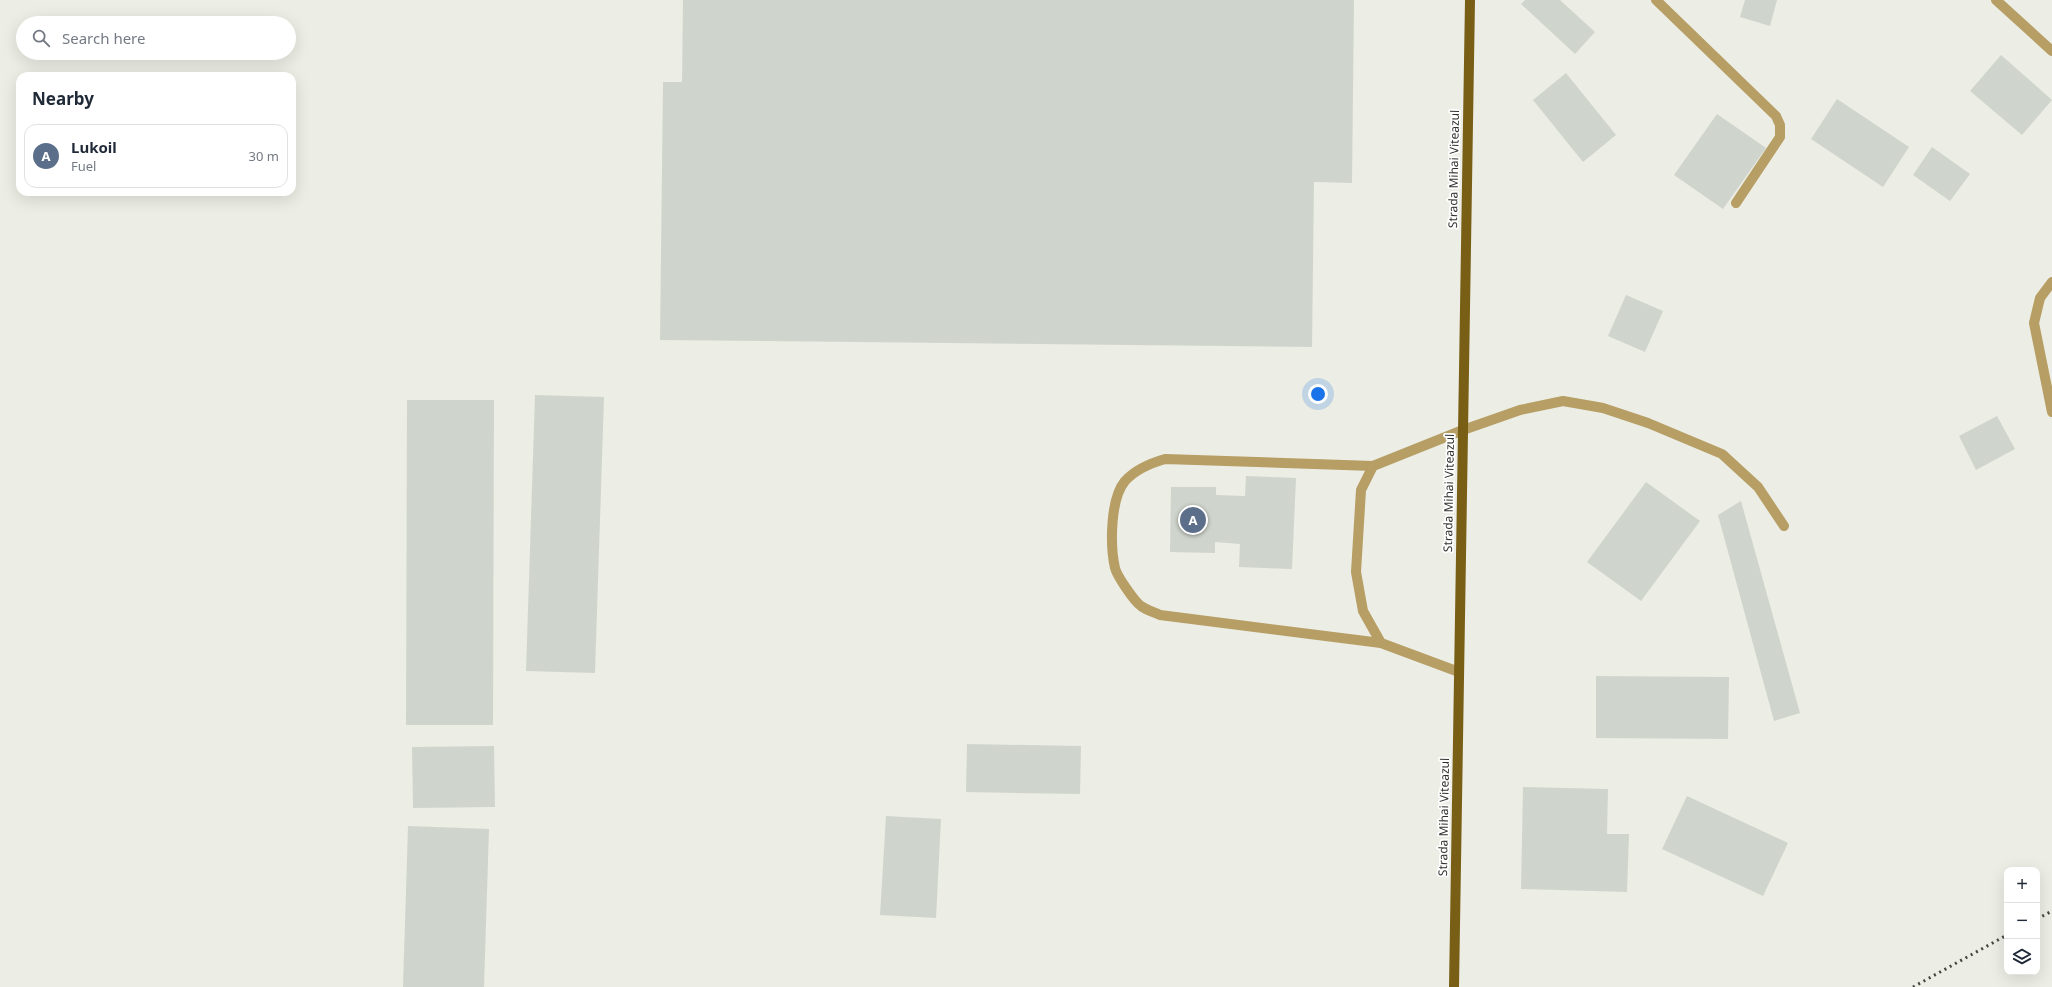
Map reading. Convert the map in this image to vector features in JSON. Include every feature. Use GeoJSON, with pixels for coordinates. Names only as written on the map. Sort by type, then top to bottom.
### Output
{"type":"FeatureCollection","features":[{"type":"Feature","properties":{"kind":"main road","name":"Strada Mihai Viteazul"},"geometry":{"type":"LineString","coordinates":[[1454,987],[1470,0]]}},
{"type":"Feature","properties":{"kind":"street"},"geometry":{"type":"LineString","coordinates":[[1656,0],[1776,116],[1780,125],[1780,137],[1736,203]]}},
{"type":"Feature","properties":{"kind":"street"},"geometry":{"type":"LineString","coordinates":[[1996,0],[2052,51]]}},
{"type":"Feature","properties":{"kind":"street"},"geometry":{"type":"LineString","coordinates":[[2052,282],[2040,298],[2034,323],[2052,412]]}},
{"type":"Feature","properties":{"kind":"street"},"geometry":{"type":"LineString","coordinates":[[1459,672],[1381,643],[1160,615],[1140,606],[1115,570],[1112,540],[1114,509],[1125,482],[1148,464],[1165,459],[1373,466],[1463,430],[1520,410],[1563,401],[1603,408],[1648,423],[1722,454],[1758,487],[1784,526]]}},
{"type":"Feature","properties":{"kind":"street"},"geometry":{"type":"LineString","coordinates":[[1373,466],[1360,490],[1356,572],[1363,612],[1381,643]]}},
{"type":"Feature","properties":{"kind":"building"},"geometry":{"type":"Polygon","coordinates":[[[683,0],[1354,0],[1352,183],[1314,182],[1312,347],[660,340],[663,82],[682,82],[683,0]]]}},
{"type":"Feature","properties":{"kind":"building"},"geometry":{"type":"Polygon","coordinates":[[[1525,0],[1560,0],[1595,32],[1575,54],[1521,4],[1525,0]]]}},
{"type":"Feature","properties":{"kind":"building"},"geometry":{"type":"Polygon","coordinates":[[[1745,0],[1777,0],[1770,26],[1740,17],[1745,0]]]}},
{"type":"Feature","properties":{"kind":"building"},"geometry":{"type":"Polygon","coordinates":[[[2001,55],[2052,100],[2022,135],[1970,91],[2001,55]]]}},
{"type":"Feature","properties":{"kind":"building"},"geometry":{"type":"Polygon","coordinates":[[[1566,73],[1616,135],[1583,162],[1533,100],[1566,73]]]}},
{"type":"Feature","properties":{"kind":"building"},"geometry":{"type":"Polygon","coordinates":[[[1837,99],[1909,147],[1883,187],[1811,139],[1837,99]]]}},
{"type":"Feature","properties":{"kind":"building"},"geometry":{"type":"Polygon","coordinates":[[[1717,114],[1766,148],[1723,209],[1674,175],[1717,114]]]}},
{"type":"Feature","properties":{"kind":"building"},"geometry":{"type":"Polygon","coordinates":[[[1932,147],[1970,174],[1950,201],[1913,175],[1932,147]]]}},
{"type":"Feature","properties":{"kind":"building"},"geometry":{"type":"Polygon","coordinates":[[[1626,295],[1663,311],[1645,352],[1608,336],[1626,295]]]}},
{"type":"Feature","properties":{"kind":"building"},"geometry":{"type":"Polygon","coordinates":[[[535,395],[604,397],[595,673],[526,671],[535,395]]]}},
{"type":"Feature","properties":{"kind":"building"},"geometry":{"type":"Polygon","coordinates":[[[407,400],[494,400],[493,725],[406,725],[407,400]]]}},
{"type":"Feature","properties":{"kind":"building"},"geometry":{"type":"Polygon","coordinates":[[[1997,416],[2015,449],[1976,470],[1959,436],[1997,416]]]}},
{"type":"Feature","properties":{"kind":"building"},"geometry":{"type":"Polygon","coordinates":[[[1246,476],[1296,478],[1292,569],[1239,567],[1240,544],[1215,542],[1215,553],[1170,552],[1171,487],[1216,487],[1216,495],[1245,496],[1246,476]]]}},
{"type":"Feature","properties":{"kind":"building"},"geometry":{"type":"Polygon","coordinates":[[[1646,482],[1700,521],[1641,601],[1587,562],[1646,482]]]}},
{"type":"Feature","properties":{"kind":"building"},"geometry":{"type":"Polygon","coordinates":[[[1741,501],[1800,713],[1774,721],[1718,515],[1741,501]]]}},
{"type":"Feature","properties":{"kind":"building"},"geometry":{"type":"Polygon","coordinates":[[[1596,676],[1729,677],[1728,739],[1596,738],[1596,676]]]}},
{"type":"Feature","properties":{"kind":"building"},"geometry":{"type":"Polygon","coordinates":[[[967,744],[1081,746],[1080,794],[966,792],[967,744]]]}},
{"type":"Feature","properties":{"kind":"building"},"geometry":{"type":"Polygon","coordinates":[[[494,746],[495,807],[413,808],[412,747],[494,746]]]}},
{"type":"Feature","properties":{"kind":"building"},"geometry":{"type":"Polygon","coordinates":[[[1523,787],[1608,789],[1607,834],[1629,834],[1627,892],[1521,889],[1523,787]]]}},
{"type":"Feature","properties":{"kind":"building"},"geometry":{"type":"Polygon","coordinates":[[[1687,796],[1788,843],[1763,896],[1662,849],[1687,796]]]}},
{"type":"Feature","properties":{"kind":"building"},"geometry":{"type":"Polygon","coordinates":[[[886,816],[941,819],[936,918],[880,915],[886,816]]]}},
{"type":"Feature","properties":{"kind":"building"},"geometry":{"type":"Polygon","coordinates":[[[408,826],[489,829],[484,987],[403,987],[408,826]]]}},
{"type":"Feature","properties":{"kind":"railway"},"geometry":{"type":"LineString","coordinates":[[2040,917],[2052,911]]}},
{"type":"Feature","properties":{"kind":"railway"},"geometry":{"type":"LineString","coordinates":[[1913,987],[2004,937]]}},
{"type":"Feature","properties":{"kind":"place","name":"Lukoil"},"geometry":{"type":"Point","coordinates":[1193,520]}}]}
